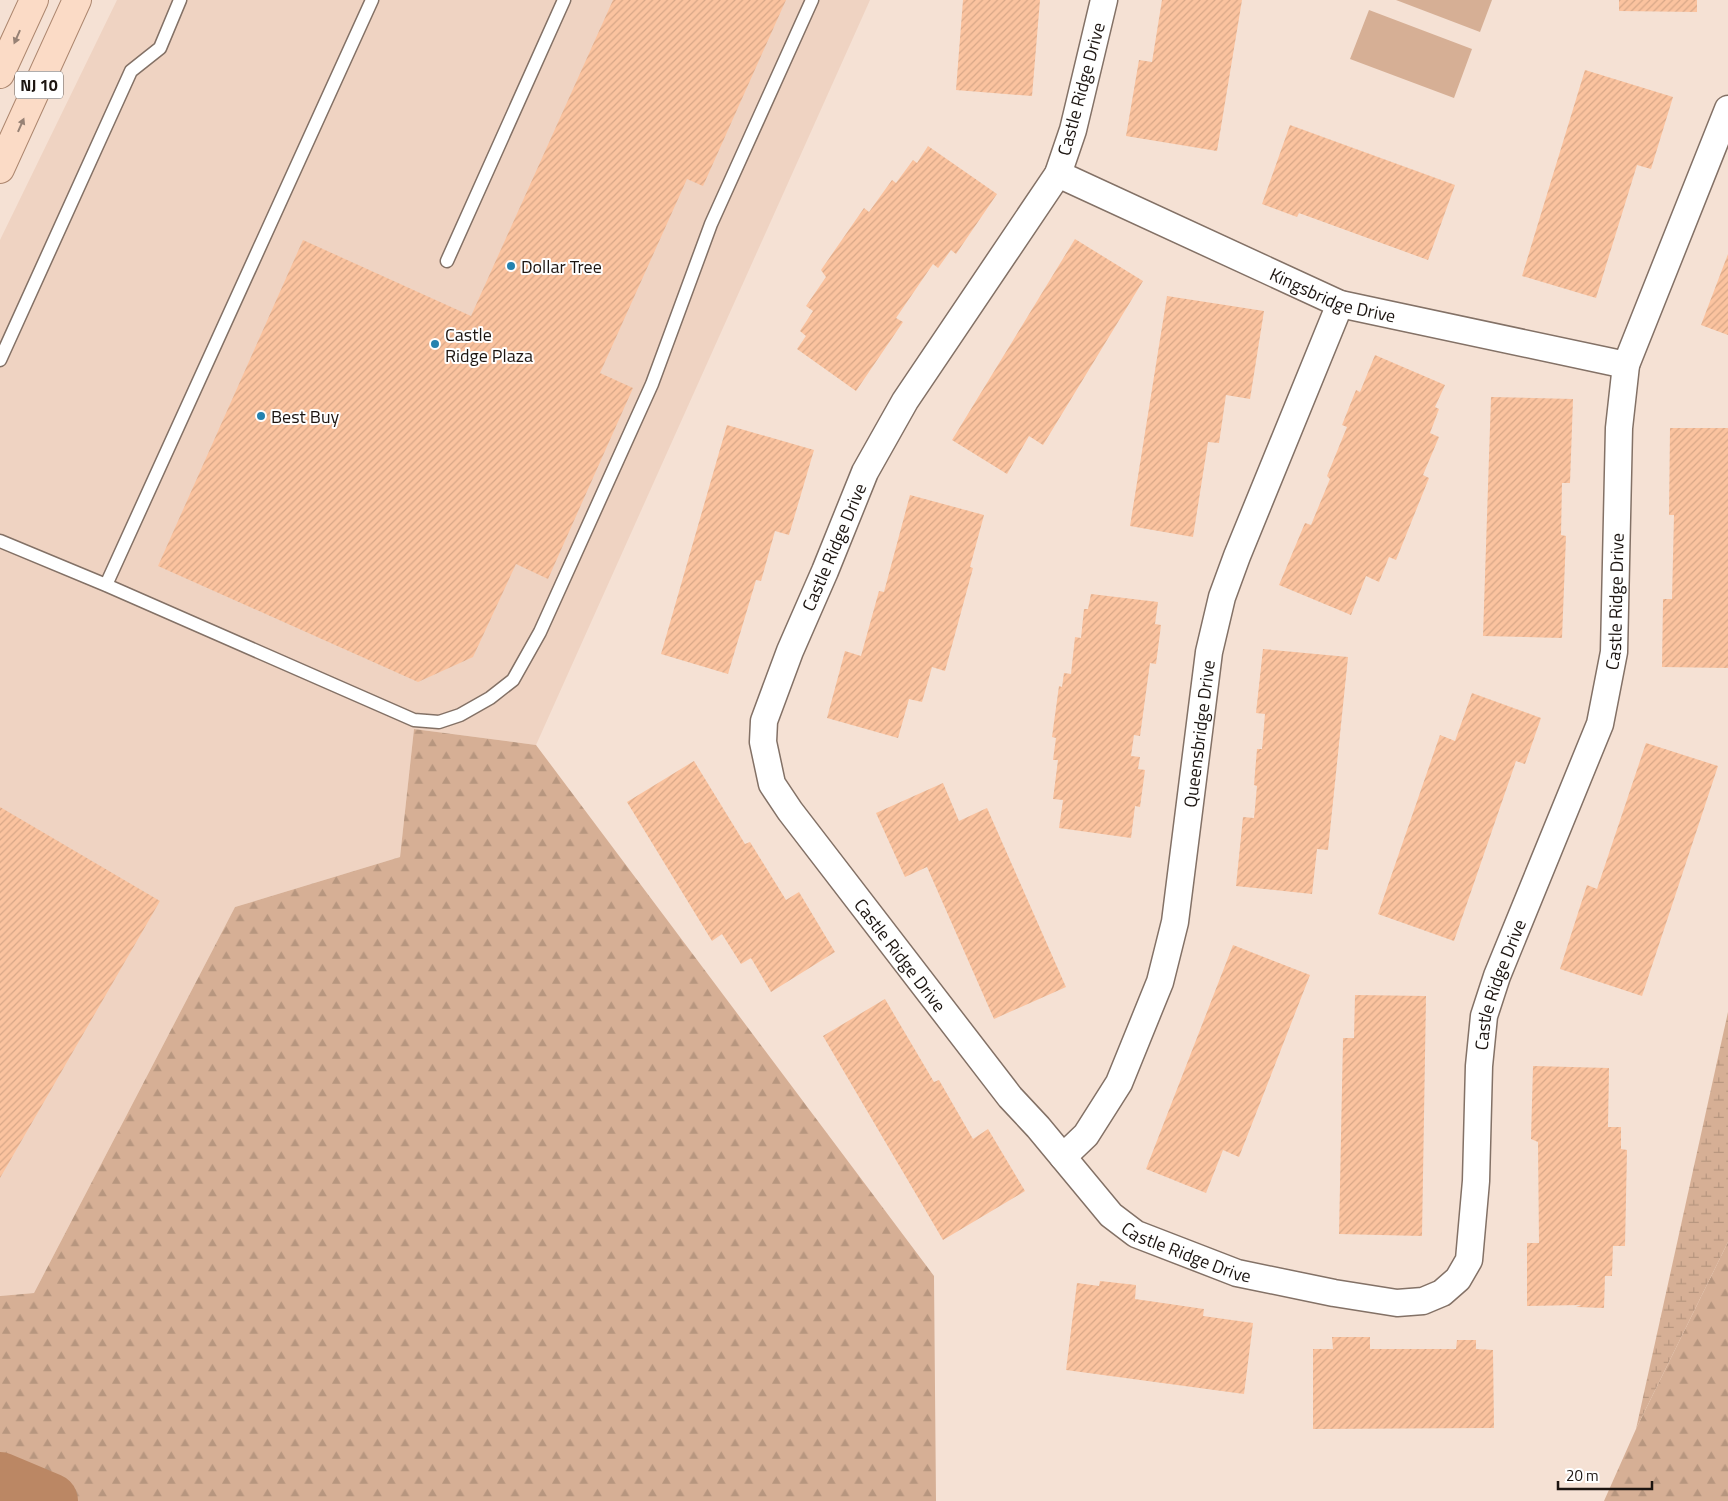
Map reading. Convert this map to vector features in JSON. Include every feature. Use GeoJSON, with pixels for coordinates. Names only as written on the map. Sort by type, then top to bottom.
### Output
{"type":"FeatureCollection","features":[{"type":"Feature","properties":{"kind":"main road","name":"NJ 10"},"geometry":{"type":"LineString","coordinates":[[0,74],[34,0]]}},
{"type":"Feature","properties":{"kind":"main road","name":"NJ 10"},"geometry":{"type":"LineString","coordinates":[[0,169],[78,0]]}},
{"type":"Feature","properties":{"kind":"street","name":"Castle Ridge Drive"},"geometry":{"type":"LineString","coordinates":[[1104,0],[1073,130],[1058,174],[905,401],[865,472],[790,651],[764,721],[763,742],[772,784],[790,811],[1010,1097],[1038,1127],[1111,1215],[1136,1234],[1236,1273],[1334,1293],[1397,1303],[1423,1301],[1442,1292],[1458,1279],[1469,1260],[1476,1181],[1479,1066],[1484,1016],[1497,976],[1600,724],[1614,652],[1620,428],[1626,365],[1728,109]]}},
{"type":"Feature","properties":{"kind":"street","name":"Kingsbridge Drive"},"geometry":{"type":"LineString","coordinates":[[1058,174],[1340,304],[1626,365]]}},
{"type":"Feature","properties":{"kind":"street","name":"Queensbridge Drive"},"geometry":{"type":"LineString","coordinates":[[1063,1157],[1086,1135],[1119,1083],[1160,982],[1175,922],[1209,652],[1222,598],[1237,556],[1340,304]]}},
{"type":"Feature","properties":{"kind":"lane"},"geometry":{"type":"LineString","coordinates":[[0,360],[131,72],[160,48],[180,0]]}},
{"type":"Feature","properties":{"kind":"lane"},"geometry":{"type":"LineString","coordinates":[[106,586],[372,0]]}},
{"type":"Feature","properties":{"kind":"lane"},"geometry":{"type":"LineString","coordinates":[[447,261],[564,0]]}},
{"type":"Feature","properties":{"kind":"lane"},"geometry":{"type":"LineString","coordinates":[[0,541],[414,720],[439,722],[460,715],[490,698],[513,680],[540,632],[652,384],[711,224],[812,0]]}},
{"type":"Feature","properties":{"kind":"shaded area"},"geometry":{"type":"Polygon","coordinates":[[[117,0],[870,0],[536,745],[414,729],[400,857],[235,907],[34,1293],[0,1296],[0,240],[117,0]]]}},
{"type":"Feature","properties":{"kind":"green space"},"geometry":{"type":"Polygon","coordinates":[[[1396,0],[1492,0],[1480,32],[1396,0]]]}},
{"type":"Feature","properties":{"kind":"green space"},"geometry":{"type":"Polygon","coordinates":[[[1369,10],[1472,49],[1454,98],[1350,59],[1369,10]]]}},
{"type":"Feature","properties":{"kind":"green space"},"geometry":{"type":"Polygon","coordinates":[[[414,729],[536,745],[934,1276],[936,1501],[0,1501],[0,1296],[34,1293],[235,907],[400,857],[414,729]]]}},
{"type":"Feature","properties":{"kind":"green space"},"geometry":{"type":"Polygon","coordinates":[[[1728,1012],[1728,1242],[1636,1429],[1728,1012]]]}},
{"type":"Feature","properties":{"kind":"green space"},"geometry":{"type":"Polygon","coordinates":[[[1728,1242],[1728,1501],[1604,1501],[1636,1429],[1728,1242]]]}},
{"type":"Feature","properties":{"kind":"building","name":"Castle Ridge Plaza"},"geometry":{"type":"Polygon","coordinates":[[[613,0],[786,0],[703,186],[687,179],[600,373],[633,388],[548,579],[516,564],[473,657],[418,682],[158,566],[303,240],[471,316],[613,0]]]}},
{"type":"Feature","properties":{"kind":"building"},"geometry":{"type":"Polygon","coordinates":[[[963,0],[1040,0],[1032,96],[956,90],[963,0]]]}},
{"type":"Feature","properties":{"kind":"building"},"geometry":{"type":"Polygon","coordinates":[[[1162,0],[1242,0],[1217,151],[1126,136],[1139,60],[1152,62],[1162,0]]]}},
{"type":"Feature","properties":{"kind":"building"},"geometry":{"type":"Polygon","coordinates":[[[1619,0],[1697,0],[1697,12],[1619,11],[1619,0]]]}},
{"type":"Feature","properties":{"kind":"building"},"geometry":{"type":"Polygon","coordinates":[[[1585,70],[1673,97],[1651,169],[1637,165],[1596,298],[1522,276],[1585,70]]]}},
{"type":"Feature","properties":{"kind":"building"},"geometry":{"type":"Polygon","coordinates":[[[1290,125],[1455,185],[1428,260],[1299,213],[1297,217],[1262,204],[1290,125]]]}},
{"type":"Feature","properties":{"kind":"building"},"geometry":{"type":"Polygon","coordinates":[[[928,146],[997,194],[956,254],[951,250],[938,268],[933,264],[896,318],[903,322],[856,391],[797,349],[806,336],[800,331],[813,311],[806,306],[826,277],[821,270],[864,208],[869,212],[892,180],[896,183],[913,160],[917,163],[928,146]]]}},
{"type":"Feature","properties":{"kind":"building"},"geometry":{"type":"Polygon","coordinates":[[[1075,239],[1143,281],[1043,445],[1029,436],[1007,474],[952,440],[1075,239]]]}},
{"type":"Feature","properties":{"kind":"building"},"geometry":{"type":"Polygon","coordinates":[[[1728,254],[1728,335],[1701,325],[1728,254]]]}},
{"type":"Feature","properties":{"kind":"building"},"geometry":{"type":"Polygon","coordinates":[[[1167,296],[1264,311],[1250,399],[1226,395],[1219,443],[1208,442],[1193,537],[1130,526],[1167,296]]]}},
{"type":"Feature","properties":{"kind":"building"},"geometry":{"type":"Polygon","coordinates":[[[1375,355],[1445,385],[1435,407],[1439,409],[1430,433],[1439,437],[1423,475],[1429,478],[1396,560],[1389,557],[1379,582],[1366,576],[1351,615],[1279,585],[1305,523],[1311,525],[1330,479],[1327,476],[1347,427],[1342,425],[1356,390],[1360,392],[1375,355]]]}},
{"type":"Feature","properties":{"kind":"building"},"geometry":{"type":"Polygon","coordinates":[[[1491,397],[1573,399],[1570,483],[1562,483],[1561,535],[1566,536],[1562,638],[1483,636],[1491,397]]]}},
{"type":"Feature","properties":{"kind":"building"},"geometry":{"type":"Polygon","coordinates":[[[727,425],[814,450],[789,535],[775,531],[761,581],[756,580],[728,674],[661,654],[727,425]]]}},
{"type":"Feature","properties":{"kind":"building"},"geometry":{"type":"Polygon","coordinates":[[[1670,428],[1728,428],[1728,668],[1662,667],[1663,599],[1672,599],[1674,515],[1669,515],[1670,428]]]}},
{"type":"Feature","properties":{"kind":"building"},"geometry":{"type":"Polygon","coordinates":[[[910,495],[984,515],[970,567],[973,568],[945,671],[932,667],[922,702],[909,699],[898,738],[827,718],[845,651],[861,656],[879,591],[884,592],[910,495]]]}},
{"type":"Feature","properties":{"kind":"building"},"geometry":{"type":"Polygon","coordinates":[[[1091,594],[1158,602],[1155,624],[1161,625],[1156,664],[1150,663],[1140,736],[1134,735],[1131,756],[1140,757],[1138,769],[1145,770],[1140,807],[1135,806],[1131,838],[1059,828],[1063,800],[1053,799],[1058,760],[1053,760],[1056,738],[1052,737],[1059,686],[1062,687],[1064,673],[1071,674],[1075,637],[1081,638],[1084,609],[1088,609],[1091,594]]]}},
{"type":"Feature","properties":{"kind":"building"},"geometry":{"type":"Polygon","coordinates":[[[1263,649],[1348,657],[1328,850],[1317,849],[1312,894],[1236,886],[1243,817],[1254,818],[1257,786],[1254,785],[1257,749],[1262,749],[1265,714],[1256,713],[1263,649]]]}},
{"type":"Feature","properties":{"kind":"building"},"geometry":{"type":"Polygon","coordinates":[[[1472,693],[1541,718],[1525,764],[1516,761],[1454,941],[1378,914],[1440,735],[1455,741],[1472,693]]]}},
{"type":"Feature","properties":{"kind":"building"},"geometry":{"type":"Polygon","coordinates":[[[1646,743],[1718,766],[1642,996],[1560,969],[1587,885],[1597,889],[1646,743]]]}},
{"type":"Feature","properties":{"kind":"building"},"geometry":{"type":"Polygon","coordinates":[[[694,761],[745,844],[750,842],[786,900],[799,892],[835,952],[771,992],[751,958],[741,964],[722,934],[712,941],[627,802],[694,761]]]}},
{"type":"Feature","properties":{"kind":"building"},"geometry":{"type":"Polygon","coordinates":[[[943,783],[959,821],[987,808],[1066,987],[994,1019],[927,867],[905,877],[876,813],[943,783]]]}},
{"type":"Feature","properties":{"kind":"building"},"geometry":{"type":"Polygon","coordinates":[[[0,807],[160,901],[0,1178],[0,807]]]}},
{"type":"Feature","properties":{"kind":"building"},"geometry":{"type":"Polygon","coordinates":[[[1233,945],[1310,975],[1239,1157],[1223,1150],[1206,1193],[1146,1169],[1233,945]]]}},
{"type":"Feature","properties":{"kind":"building"},"geometry":{"type":"Polygon","coordinates":[[[1355,995],[1426,996],[1422,1236],[1339,1234],[1343,1038],[1354,1038],[1355,995]]]}},
{"type":"Feature","properties":{"kind":"building"},"geometry":{"type":"Polygon","coordinates":[[[885,999],[934,1082],[939,1080],[973,1139],[988,1129],[1025,1191],[943,1240],[823,1036],[885,999]]]}},
{"type":"Feature","properties":{"kind":"building"},"geometry":{"type":"Polygon","coordinates":[[[1533,1066],[1609,1068],[1608,1127],[1621,1127],[1621,1149],[1627,1150],[1625,1246],[1613,1246],[1612,1276],[1605,1276],[1604,1308],[1576,1307],[1581,1305],[1527,1306],[1527,1243],[1539,1243],[1538,1142],[1531,1139],[1533,1066]]]}},
{"type":"Feature","properties":{"kind":"building"},"geometry":{"type":"Polygon","coordinates":[[[1100,1281],[1136,1285],[1135,1299],[1204,1309],[1203,1316],[1253,1323],[1244,1394],[1066,1370],[1077,1283],[1099,1286],[1100,1281]]]}},
{"type":"Feature","properties":{"kind":"building"},"geometry":{"type":"Polygon","coordinates":[[[1332,1337],[1370,1337],[1370,1349],[1456,1349],[1457,1340],[1476,1340],[1476,1349],[1493,1350],[1494,1428],[1313,1429],[1313,1349],[1333,1349],[1332,1337]]]}},
{"type":"Feature","properties":{"kind":"waterway"},"geometry":{"type":"LineString","coordinates":[[0,1480],[50,1501]]}},
{"type":"Feature","properties":{"kind":"place","name":"Dollar Tree"},"geometry":{"type":"Point","coordinates":[511,266]}},
{"type":"Feature","properties":{"kind":"place","name":"Castle Ridge Plaza"},"geometry":{"type":"Point","coordinates":[435,344]}},
{"type":"Feature","properties":{"kind":"place","name":"Best Buy"},"geometry":{"type":"Point","coordinates":[261,416]}}]}
